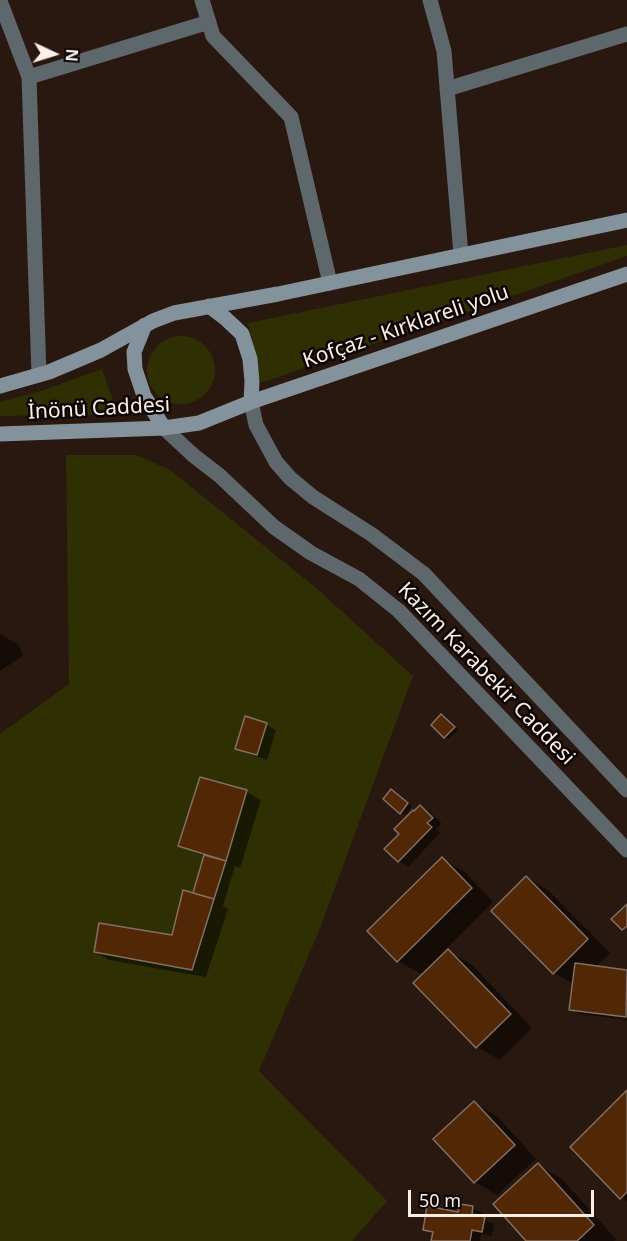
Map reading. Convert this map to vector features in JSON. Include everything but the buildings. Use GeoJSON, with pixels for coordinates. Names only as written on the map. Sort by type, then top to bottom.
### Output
{"type":"FeatureCollection","features":[{"type":"Feature","properties":{"kind":"main road"},"geometry":{"type":"LineString","coordinates":[[209,306],[330,283],[627,220]]}},
{"type":"Feature","properties":{"kind":"main road","name":"Kofçaz - Kırklareli yolu"},"geometry":{"type":"LineString","coordinates":[[199,423],[251,402],[627,274]]}},
{"type":"Feature","properties":{"kind":"main road"},"geometry":{"type":"LineString","coordinates":[[209,306],[242,334],[250,358],[251,402]]}},
{"type":"Feature","properties":{"kind":"main road","name":"İnönü Caddesi"},"geometry":{"type":"LineString","coordinates":[[0,386],[39,375],[101,350],[145,325],[174,313],[209,306]]}},
{"type":"Feature","properties":{"kind":"main road"},"geometry":{"type":"LineString","coordinates":[[145,325],[134,352],[135,369],[144,396],[164,428]]}},
{"type":"Feature","properties":{"kind":"main road","name":"İnönü Caddesi"},"geometry":{"type":"LineString","coordinates":[[0,434],[164,428],[199,423]]}},
{"type":"Feature","properties":{"kind":"street"},"geometry":{"type":"LineString","coordinates":[[202,0],[213,36],[291,117],[330,283]]}},
{"type":"Feature","properties":{"kind":"street"},"geometry":{"type":"LineString","coordinates":[[430,0],[444,51],[461,255]]}},
{"type":"Feature","properties":{"kind":"street"},"geometry":{"type":"LineString","coordinates":[[0,1],[29,77],[39,375]]}},
{"type":"Feature","properties":{"kind":"street"},"geometry":{"type":"LineString","coordinates":[[29,77],[209,22]]}},
{"type":"Feature","properties":{"kind":"street"},"geometry":{"type":"LineString","coordinates":[[447,89],[627,34]]}},
{"type":"Feature","properties":{"kind":"street","name":"Kazım Karabekir Caddesi"},"geometry":{"type":"LineString","coordinates":[[251,402],[256,425],[276,462],[290,478],[313,497],[371,534],[424,574],[627,790]]}},
{"type":"Feature","properties":{"kind":"street","name":"Kazım Karabekir Caddesi"},"geometry":{"type":"LineString","coordinates":[[164,428],[274,527],[303,548],[359,579],[399,611],[627,850]]}},
{"type":"Feature","properties":{"kind":"shaded area"},"geometry":{"type":"Polygon","coordinates":[[[627,245],[627,256],[261,383],[248,323],[627,245]]]}},
{"type":"Feature","properties":{"kind":"shaded area"},"geometry":{"type":"Polygon","coordinates":[[[181,336],[194,339],[205,346],[212,357],[215,370],[212,383],[205,394],[194,401],[181,404],[168,401],[157,394],[150,383],[147,370],[150,357],[157,346],[168,339],[181,336]]]}},
{"type":"Feature","properties":{"kind":"shaded area"},"geometry":{"type":"Polygon","coordinates":[[[102,369],[118,414],[0,416],[0,402],[41,391],[102,369]]]}},
{"type":"Feature","properties":{"kind":"shaded area"},"geometry":{"type":"Polygon","coordinates":[[[66,455],[136,455],[170,470],[315,587],[413,676],[319,931],[259,1071],[387,1201],[352,1241],[0,1241],[0,734],[69,684],[66,455]]]}}]}
